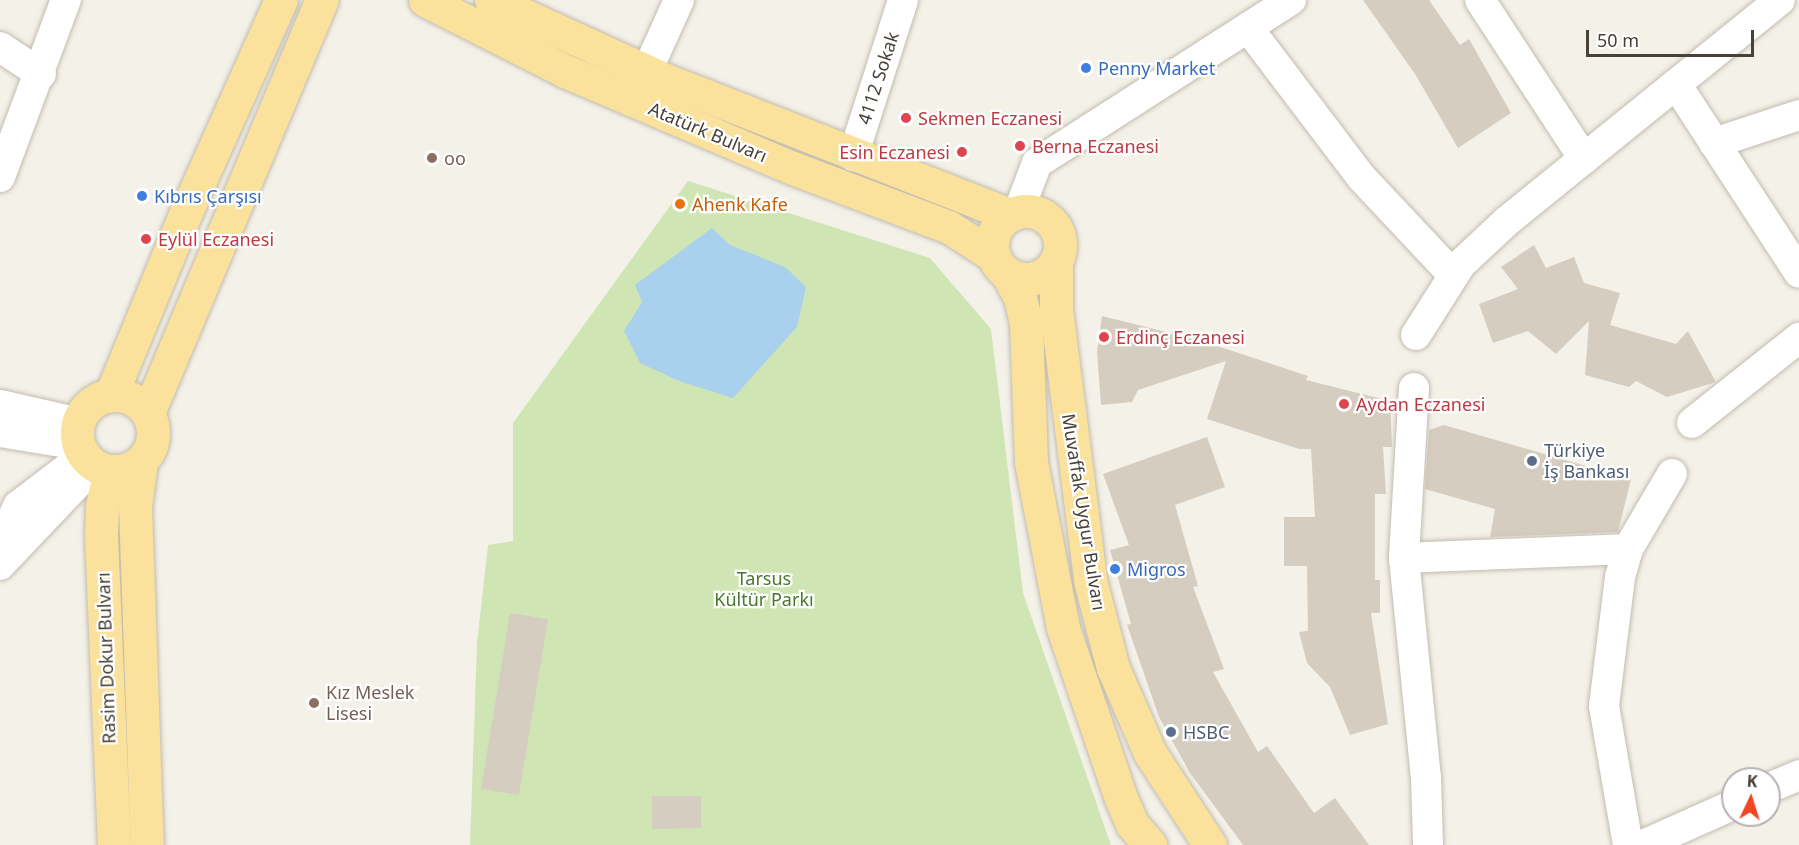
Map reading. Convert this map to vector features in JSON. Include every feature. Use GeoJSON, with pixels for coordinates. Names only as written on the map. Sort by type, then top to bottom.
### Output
{"type":"FeatureCollection","features":[{"type":"Feature","properties":{"kind":"main road"},"geometry":{"type":"LineString","coordinates":[[111,395],[186,212],[280,0]]}},
{"type":"Feature","properties":{"kind":"main road"},"geometry":{"type":"LineString","coordinates":[[148,413],[322,0]]}},
{"type":"Feature","properties":{"kind":"main road","name":"Atatürk Bulvarı"},"geometry":{"type":"LineString","coordinates":[[425,0],[565,71],[790,167],[949,227],[1001,265]]}},
{"type":"Feature","properties":{"kind":"main road","name":"Atatürk Bulvarı"},"geometry":{"type":"LineString","coordinates":[[491,0],[646,71],[853,156],[1014,214]]}},
{"type":"Feature","properties":{"kind":"main road"},"geometry":{"type":"LineString","coordinates":[[1001,265],[1029,279],[1049,270],[1060,251],[1056,229],[1040,214],[1014,214],[997,228],[1001,265],[1020,297],[1026,324],[1031,462],[1063,628],[1136,838]]}},
{"type":"Feature","properties":{"kind":"main road","name":"Muvaffak Uygur Bulvarı"},"geometry":{"type":"LineString","coordinates":[[1056,261],[1056,309],[1090,580],[1113,668],[1150,753],[1210,845]]}},
{"type":"Feature","properties":{"kind":"main road"},"geometry":{"type":"LineString","coordinates":[[141,462],[121,471],[89,452],[94,401],[111,395],[132,399],[148,413],[154,434],[141,462],[135,507],[147,845]]}},
{"type":"Feature","properties":{"kind":"main road","name":"Rasim Dokur Bulvarı"},"geometry":{"type":"LineString","coordinates":[[89,452],[102,507],[101,535],[114,845]]}},
{"type":"Feature","properties":{"kind":"street"},"geometry":{"type":"LineString","coordinates":[[0,177],[41,74],[66,0]]}},
{"type":"Feature","properties":{"kind":"street"},"geometry":{"type":"LineString","coordinates":[[646,71],[679,0]]}},
{"type":"Feature","properties":{"kind":"street","name":"4112 Sokak"},"geometry":{"type":"LineString","coordinates":[[853,156],[903,0]]}},
{"type":"Feature","properties":{"kind":"street"},"geometry":{"type":"LineString","coordinates":[[1480,0],[1584,159]]}},
{"type":"Feature","properties":{"kind":"street"},"geometry":{"type":"LineString","coordinates":[[1416,335],[1453,274],[1507,221],[1780,0]]}},
{"type":"Feature","properties":{"kind":"street"},"geometry":{"type":"LineString","coordinates":[[1014,214],[1037,164],[1248,28],[1284,2]]}},
{"type":"Feature","properties":{"kind":"street"},"geometry":{"type":"LineString","coordinates":[[1248,28],[1362,178],[1453,274]]}},
{"type":"Feature","properties":{"kind":"street"},"geometry":{"type":"LineString","coordinates":[[0,47],[41,74]]}},
{"type":"Feature","properties":{"kind":"street"},"geometry":{"type":"LineString","coordinates":[[1676,84],[1799,273]]}},
{"type":"Feature","properties":{"kind":"street"},"geometry":{"type":"LineString","coordinates":[[1714,143],[1799,115]]}},
{"type":"Feature","properties":{"kind":"street"},"geometry":{"type":"LineString","coordinates":[[1692,423],[1799,338]]}},
{"type":"Feature","properties":{"kind":"street"},"geometry":{"type":"LineString","coordinates":[[1414,388],[1404,558],[1426,777],[1428,845]]}},
{"type":"Feature","properties":{"kind":"street"},"geometry":{"type":"LineString","coordinates":[[0,405],[89,452]]}},
{"type":"Feature","properties":{"kind":"street"},"geometry":{"type":"LineString","coordinates":[[0,432],[89,452]]}},
{"type":"Feature","properties":{"kind":"street"},"geometry":{"type":"LineString","coordinates":[[0,545],[18,506],[89,452]]}},
{"type":"Feature","properties":{"kind":"street"},"geometry":{"type":"LineString","coordinates":[[0,565],[89,452]]}},
{"type":"Feature","properties":{"kind":"street"},"geometry":{"type":"LineString","coordinates":[[1628,845],[1604,706],[1620,577],[1628,549],[1672,474]]}},
{"type":"Feature","properties":{"kind":"street"},"geometry":{"type":"LineString","coordinates":[[1404,558],[1628,549]]}},
{"type":"Feature","properties":{"kind":"street"},"geometry":{"type":"LineString","coordinates":[[1781,783],[1799,775]]}},
{"type":"Feature","properties":{"kind":"street"},"geometry":{"type":"LineString","coordinates":[[1643,845],[1701,833],[1721,816]]}},
{"type":"Feature","properties":{"kind":"green space","name":"Tarsus Kültür Parkı"},"geometry":{"type":"Polygon","coordinates":[[[688,181],[930,258],[991,329],[1023,593],[1111,845],[470,845],[477,643],[488,545],[513,541],[513,423],[688,181]]]}},
{"type":"Feature","properties":{"kind":"water"},"geometry":{"type":"Polygon","coordinates":[[[712,228],[730,245],[785,267],[806,287],[797,327],[733,398],[679,381],[640,363],[624,331],[642,302],[635,285],[712,228]]]}},
{"type":"Feature","properties":{"kind":"building"},"geometry":{"type":"Polygon","coordinates":[[[1363,0],[1429,0],[1460,45],[1469,39],[1511,113],[1458,148],[1415,74],[1363,0]]]}},
{"type":"Feature","properties":{"kind":"building"},"geometry":{"type":"Polygon","coordinates":[[[1534,245],[1546,268],[1574,257],[1584,283],[1620,293],[1610,325],[1676,344],[1688,331],[1716,382],[1667,397],[1636,381],[1629,387],[1585,375],[1589,321],[1556,354],[1528,331],[1493,343],[1479,304],[1518,289],[1501,267],[1534,245]]]}},
{"type":"Feature","properties":{"kind":"building"},"geometry":{"type":"Polygon","coordinates":[[[1102,316],[1202,341],[1308,376],[1306,380],[1390,401],[1392,447],[1383,447],[1386,494],[1375,494],[1375,580],[1380,580],[1380,613],[1371,613],[1388,724],[1350,735],[1330,687],[1307,663],[1299,632],[1308,631],[1307,566],[1284,566],[1284,517],[1315,517],[1311,449],[1299,449],[1207,419],[1226,361],[1138,390],[1132,402],[1101,405],[1097,352],[1102,316]]]}},
{"type":"Feature","properties":{"kind":"building"},"geometry":{"type":"Polygon","coordinates":[[[1444,425],[1631,479],[1618,532],[1490,537],[1495,509],[1425,489],[1429,430],[1444,425]]]}},
{"type":"Feature","properties":{"kind":"building"},"geometry":{"type":"Polygon","coordinates":[[[1207,437],[1225,487],[1175,505],[1198,586],[1193,587],[1224,669],[1213,672],[1258,752],[1267,746],[1314,813],[1335,798],[1369,845],[1243,845],[1190,773],[1159,717],[1127,625],[1131,624],[1110,550],[1129,545],[1103,474],[1207,437]]]}},
{"type":"Feature","properties":{"kind":"building"},"geometry":{"type":"Polygon","coordinates":[[[510,613],[548,619],[519,795],[481,789],[510,613]]]}},
{"type":"Feature","properties":{"kind":"building"},"geometry":{"type":"Polygon","coordinates":[[[652,796],[701,796],[701,828],[652,829],[652,796]]]}},
{"type":"Feature","properties":{"kind":"place","name":"Penny Market"},"geometry":{"type":"Point","coordinates":[1086,68]}},
{"type":"Feature","properties":{"kind":"place","name":"Sekmen Eczanesi"},"geometry":{"type":"Point","coordinates":[906,118]}},
{"type":"Feature","properties":{"kind":"place","name":"Berna Eczanesi"},"geometry":{"type":"Point","coordinates":[1020,146]}},
{"type":"Feature","properties":{"kind":"place","name":"Esin Eczanesi"},"geometry":{"type":"Point","coordinates":[962,152]}},
{"type":"Feature","properties":{"kind":"place","name":"oo"},"geometry":{"type":"Point","coordinates":[432,158]}},
{"type":"Feature","properties":{"kind":"place","name":"Kıbrıs Çarşısı"},"geometry":{"type":"Point","coordinates":[142,196]}},
{"type":"Feature","properties":{"kind":"place","name":"Ahenk Kafe"},"geometry":{"type":"Point","coordinates":[680,204]}},
{"type":"Feature","properties":{"kind":"place","name":"Eylül Eczanesi"},"geometry":{"type":"Point","coordinates":[146,239]}},
{"type":"Feature","properties":{"kind":"place","name":"Erdinç Eczanesi"},"geometry":{"type":"Point","coordinates":[1104,337]}},
{"type":"Feature","properties":{"kind":"place","name":"Aydan Eczanesi"},"geometry":{"type":"Point","coordinates":[1344,404]}},
{"type":"Feature","properties":{"kind":"place","name":"Türkiye İş Bankası"},"geometry":{"type":"Point","coordinates":[1532,461]}},
{"type":"Feature","properties":{"kind":"place","name":"Migros"},"geometry":{"type":"Point","coordinates":[1115,569]}},
{"type":"Feature","properties":{"kind":"place","name":"Kız Meslek Lisesi"},"geometry":{"type":"Point","coordinates":[314,703]}},
{"type":"Feature","properties":{"kind":"place","name":"HSBC"},"geometry":{"type":"Point","coordinates":[1171,732]}}]}
